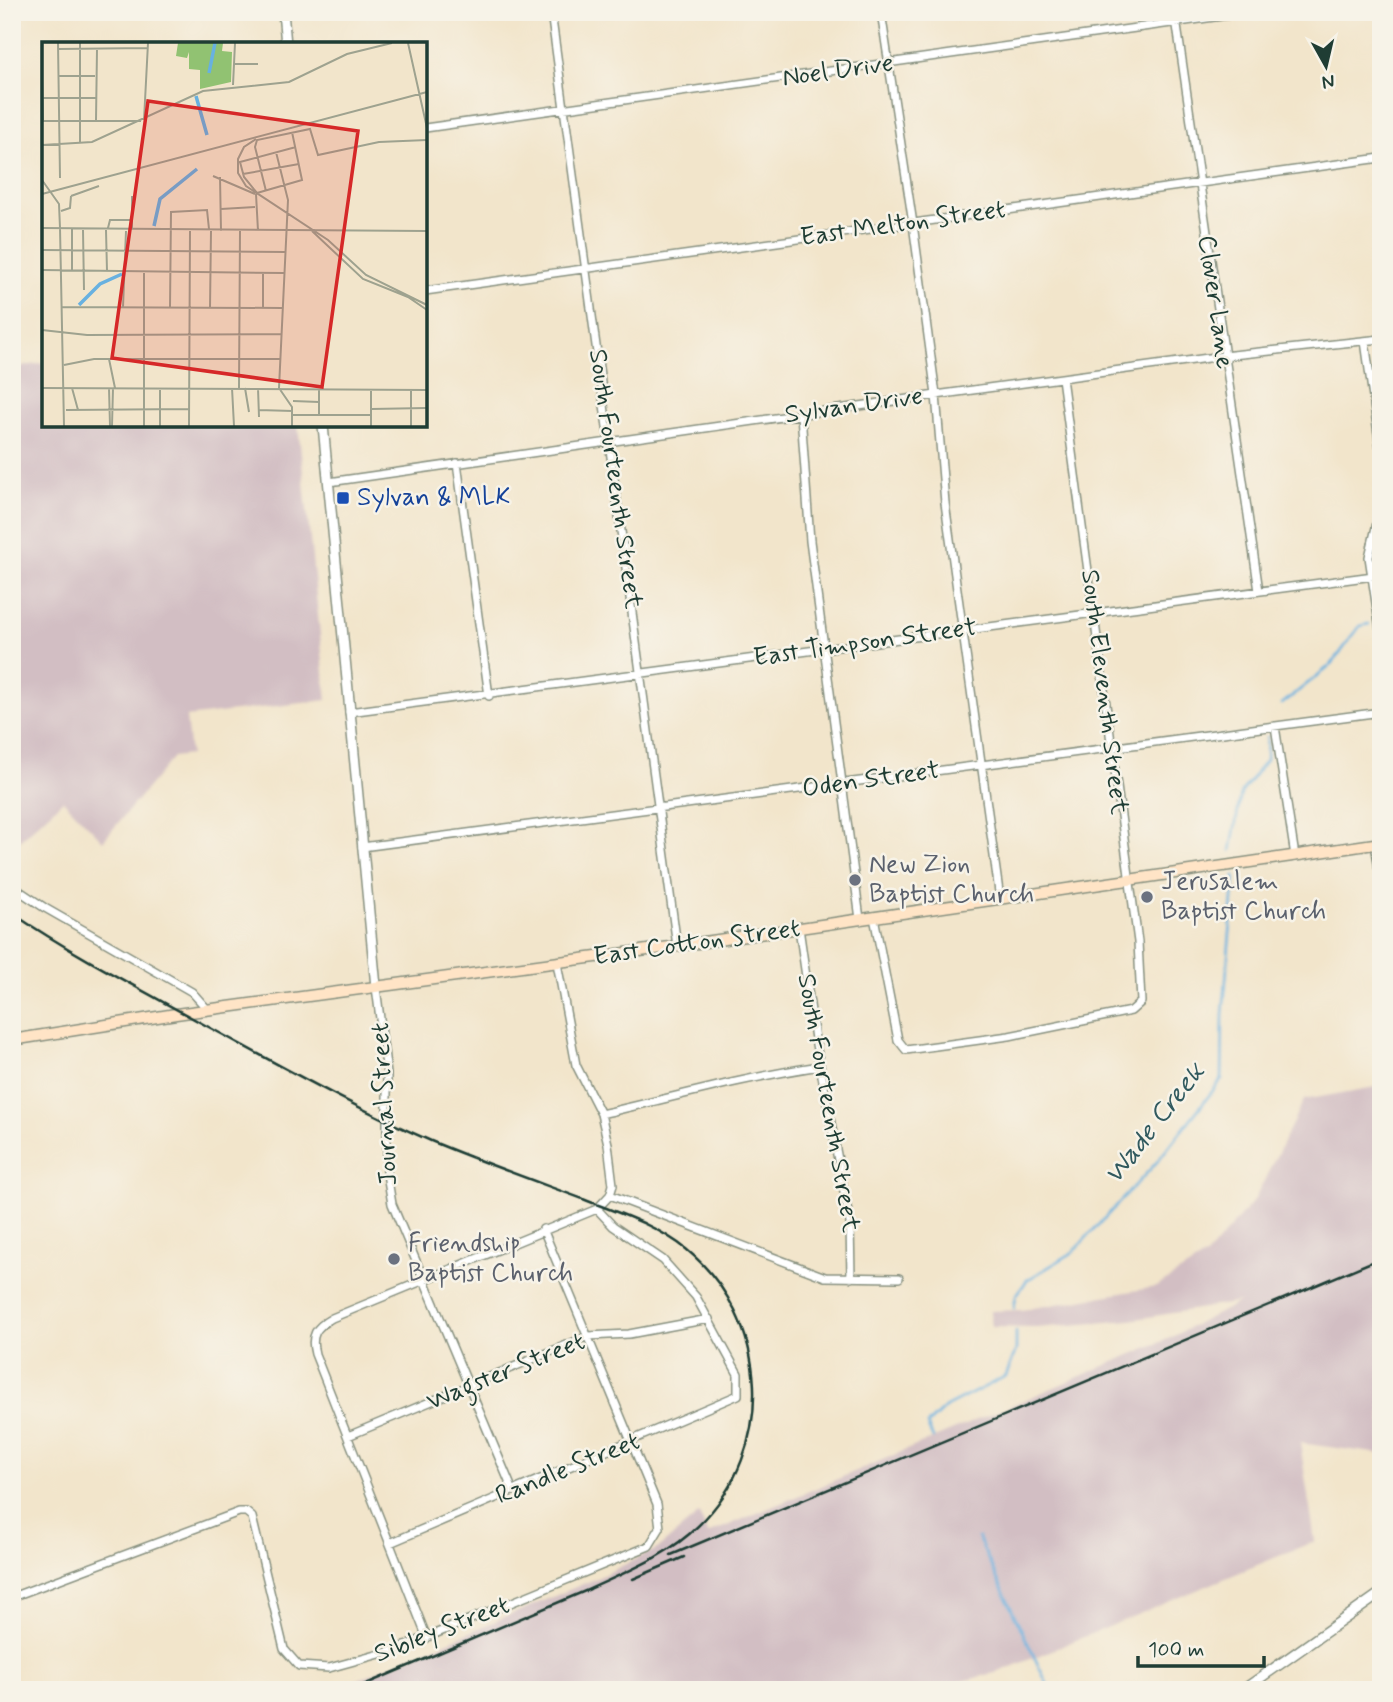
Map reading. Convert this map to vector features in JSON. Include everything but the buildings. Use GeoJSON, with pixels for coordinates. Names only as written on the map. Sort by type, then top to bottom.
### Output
{"type":"FeatureCollection","features":[{"type":"Feature","properties":{"kind":"main road","name":"East Cotton Street"},"geometry":{"type":"LineString","coordinates":[[12,1040],[1378,844]]}},
{"type":"Feature","properties":{"kind":"street"},"geometry":{"type":"LineString","coordinates":[[283,12],[286,42]]}},
{"type":"Feature","properties":{"kind":"street","name":"South Fourteenth Street"},"geometry":{"type":"LineString","coordinates":[[551,12],[611,441],[677,946]]}},
{"type":"Feature","properties":{"kind":"street"},"geometry":{"type":"LineString","coordinates":[[881,12],[914,224],[936,395],[945,503],[961,629],[1000,899]]}},
{"type":"Feature","properties":{"kind":"street","name":"Clover Lane"},"geometry":{"type":"LineString","coordinates":[[1175,12],[1259,591]]}},
{"type":"Feature","properties":{"kind":"street","name":"Noel Drive"},"geometry":{"type":"LineString","coordinates":[[427,128],[1250,12]]}},
{"type":"Feature","properties":{"kind":"street","name":"East Melton Street"},"geometry":{"type":"LineString","coordinates":[[427,291],[1381,158]]}},
{"type":"Feature","properties":{"kind":"street","name":"Sylvan Drive"},"geometry":{"type":"LineString","coordinates":[[329,482],[936,395],[1223,356],[1381,339]]}},
{"type":"Feature","properties":{"kind":"street"},"geometry":{"type":"LineString","coordinates":[[1365,341],[1381,455]]}},
{"type":"Feature","properties":{"kind":"street","name":"South Eleventh Street"},"geometry":{"type":"LineString","coordinates":[[874,917],[898,1040],[904,1050],[1009,1036],[1131,1011],[1139,1006],[1138,948],[1062,378]]}},
{"type":"Feature","properties":{"kind":"street"},"geometry":{"type":"LineString","coordinates":[[801,414],[809,529],[860,919]]}},
{"type":"Feature","properties":{"kind":"street"},"geometry":{"type":"LineString","coordinates":[[323,427],[376,987]]}},
{"type":"Feature","properties":{"kind":"street"},"geometry":{"type":"LineString","coordinates":[[457,463],[489,696]]}},
{"type":"Feature","properties":{"kind":"street"},"geometry":{"type":"LineString","coordinates":[[1381,506],[1369,549],[1381,636]]}},
{"type":"Feature","properties":{"kind":"street","name":"East Timpson Street"},"geometry":{"type":"LineString","coordinates":[[349,712],[642,676],[961,629],[1381,575]]}},
{"type":"Feature","properties":{"kind":"street","name":"Oden Street"},"geometry":{"type":"LineString","coordinates":[[362,847],[1381,712]]}},
{"type":"Feature","properties":{"kind":"street"},"geometry":{"type":"LineString","coordinates":[[1275,726],[1295,856]]}},
{"type":"Feature","properties":{"kind":"street"},"geometry":{"type":"LineString","coordinates":[[1378,844],[1381,883]]}},
{"type":"Feature","properties":{"kind":"street"},"geometry":{"type":"LineString","coordinates":[[12,886],[53,913],[192,992],[208,1010]]}},
{"type":"Feature","properties":{"kind":"street","name":"South Fourteenth Street"},"geometry":{"type":"LineString","coordinates":[[799,928],[820,1066],[850,1223],[851,1278]]}},
{"type":"Feature","properties":{"kind":"street"},"geometry":{"type":"LineString","coordinates":[[427,1638],[315,1354],[314,1332],[332,1318],[597,1209],[610,1195],[613,1174],[601,1114],[576,1065],[557,962]]}},
{"type":"Feature","properties":{"kind":"street","name":"Journal Street"},"geometry":{"type":"LineString","coordinates":[[376,987],[387,1074],[389,1192],[422,1280],[513,1491]]}},
{"type":"Feature","properties":{"kind":"street"},"geometry":{"type":"LineString","coordinates":[[601,1114],[739,1079],[820,1066]]}},
{"type":"Feature","properties":{"kind":"street"},"geometry":{"type":"LineString","coordinates":[[610,1195],[825,1277],[899,1278]]}},
{"type":"Feature","properties":{"kind":"street"},"geometry":{"type":"LineString","coordinates":[[597,1209],[613,1226],[663,1260],[691,1289],[709,1319]]}},
{"type":"Feature","properties":{"kind":"street"},"geometry":{"type":"LineString","coordinates":[[543,1229],[631,1443]]}},
{"type":"Feature","properties":{"kind":"street","name":"Wagster Street"},"geometry":{"type":"LineString","coordinates":[[348,1436],[588,1336],[637,1333],[709,1319]]}},
{"type":"Feature","properties":{"kind":"street","name":"Randle Street"},"geometry":{"type":"LineString","coordinates":[[390,1543],[732,1400],[740,1388],[738,1374],[709,1319]]}},
{"type":"Feature","properties":{"kind":"street","name":"Sibley Street"},"geometry":{"type":"LineString","coordinates":[[12,1597],[239,1512],[246,1512],[251,1517],[282,1643],[289,1658],[299,1666],[312,1669],[335,1667],[427,1638],[649,1546],[658,1533],[659,1509],[631,1443]]}},
{"type":"Feature","properties":{"kind":"street"},"geometry":{"type":"LineString","coordinates":[[1243,1690],[1381,1593]]}},
{"type":"Feature","properties":{"kind":"shaded area"},"geometry":{"type":"Polygon","coordinates":[[[42,363],[42,427],[298,427],[327,700],[186,717],[190,755],[173,757],[103,841],[63,800],[12,847],[12,368],[42,363]]]}},
{"type":"Feature","properties":{"kind":"shaded area"},"geometry":{"type":"Polygon","coordinates":[[[1381,1086],[1381,1454],[1300,1443],[1315,1541],[999,1672],[926,1690],[333,1690],[595,1579],[659,1548],[699,1514],[708,1534],[1168,1339],[1240,1302],[1130,1320],[1036,1328],[991,1327],[991,1311],[1022,1310],[1156,1287],[1206,1256],[1255,1199],[1304,1100],[1381,1086]]]}},
{"type":"Feature","properties":{"kind":"waterway","name":"Wade Creek"},"geometry":{"type":"LineString","coordinates":[[1282,704],[1332,664],[1360,626],[1369,624]]}},
{"type":"Feature","properties":{"kind":"waterway","name":"Wade Creek"},"geometry":{"type":"LineString","coordinates":[[1231,851],[1241,793],[1266,760],[1267,737]]}},
{"type":"Feature","properties":{"kind":"waterway","name":"Wade Creek"},"geometry":{"type":"LineString","coordinates":[[1014,1308],[1016,1296],[1027,1280],[1072,1253],[1156,1163],[1222,1079],[1223,1014],[1235,876]]}},
{"type":"Feature","properties":{"kind":"waterway","name":"Wade Creek"},"geometry":{"type":"LineString","coordinates":[[933,1438],[927,1425],[946,1407],[1006,1376],[1016,1350],[1016,1331]]}},
{"type":"Feature","properties":{"kind":"waterway","name":"Wade Creek"},"geometry":{"type":"LineString","coordinates":[[978,1538],[1050,1690]]}},
{"type":"Feature","properties":{"kind":"railway"},"geometry":{"type":"LineString","coordinates":[[12,913],[132,985],[373,1114],[450,1149],[650,1226],[686,1249],[714,1278],[735,1311],[748,1347],[754,1385],[752,1423],[742,1460],[724,1495],[686,1537],[644,1563],[583,1592]]}},
{"type":"Feature","properties":{"kind":"railway"},"geometry":{"type":"LineString","coordinates":[[671,1555],[1381,1258]]}},
{"type":"Feature","properties":{"kind":"railway"},"geometry":{"type":"LineString","coordinates":[[633,1579],[684,1557]]}},
{"type":"Feature","properties":{"kind":"railway"},"geometry":{"type":"LineString","coordinates":[[352,1690],[590,1589]]}},
{"type":"Feature","properties":{"kind":"place","name":"Sylvan & MLK"},"geometry":{"type":"Point","coordinates":[343,498]}},
{"type":"Feature","properties":{"kind":"place","name":"New Zion Baptist Church"},"geometry":{"type":"Point","coordinates":[855,880]}},
{"type":"Feature","properties":{"kind":"place","name":"Jerusalem Baptist Church"},"geometry":{"type":"Point","coordinates":[1147,897]}},
{"type":"Feature","properties":{"kind":"place","name":"Friendship Baptist Church"},"geometry":{"type":"Point","coordinates":[394,1259]}}]}
